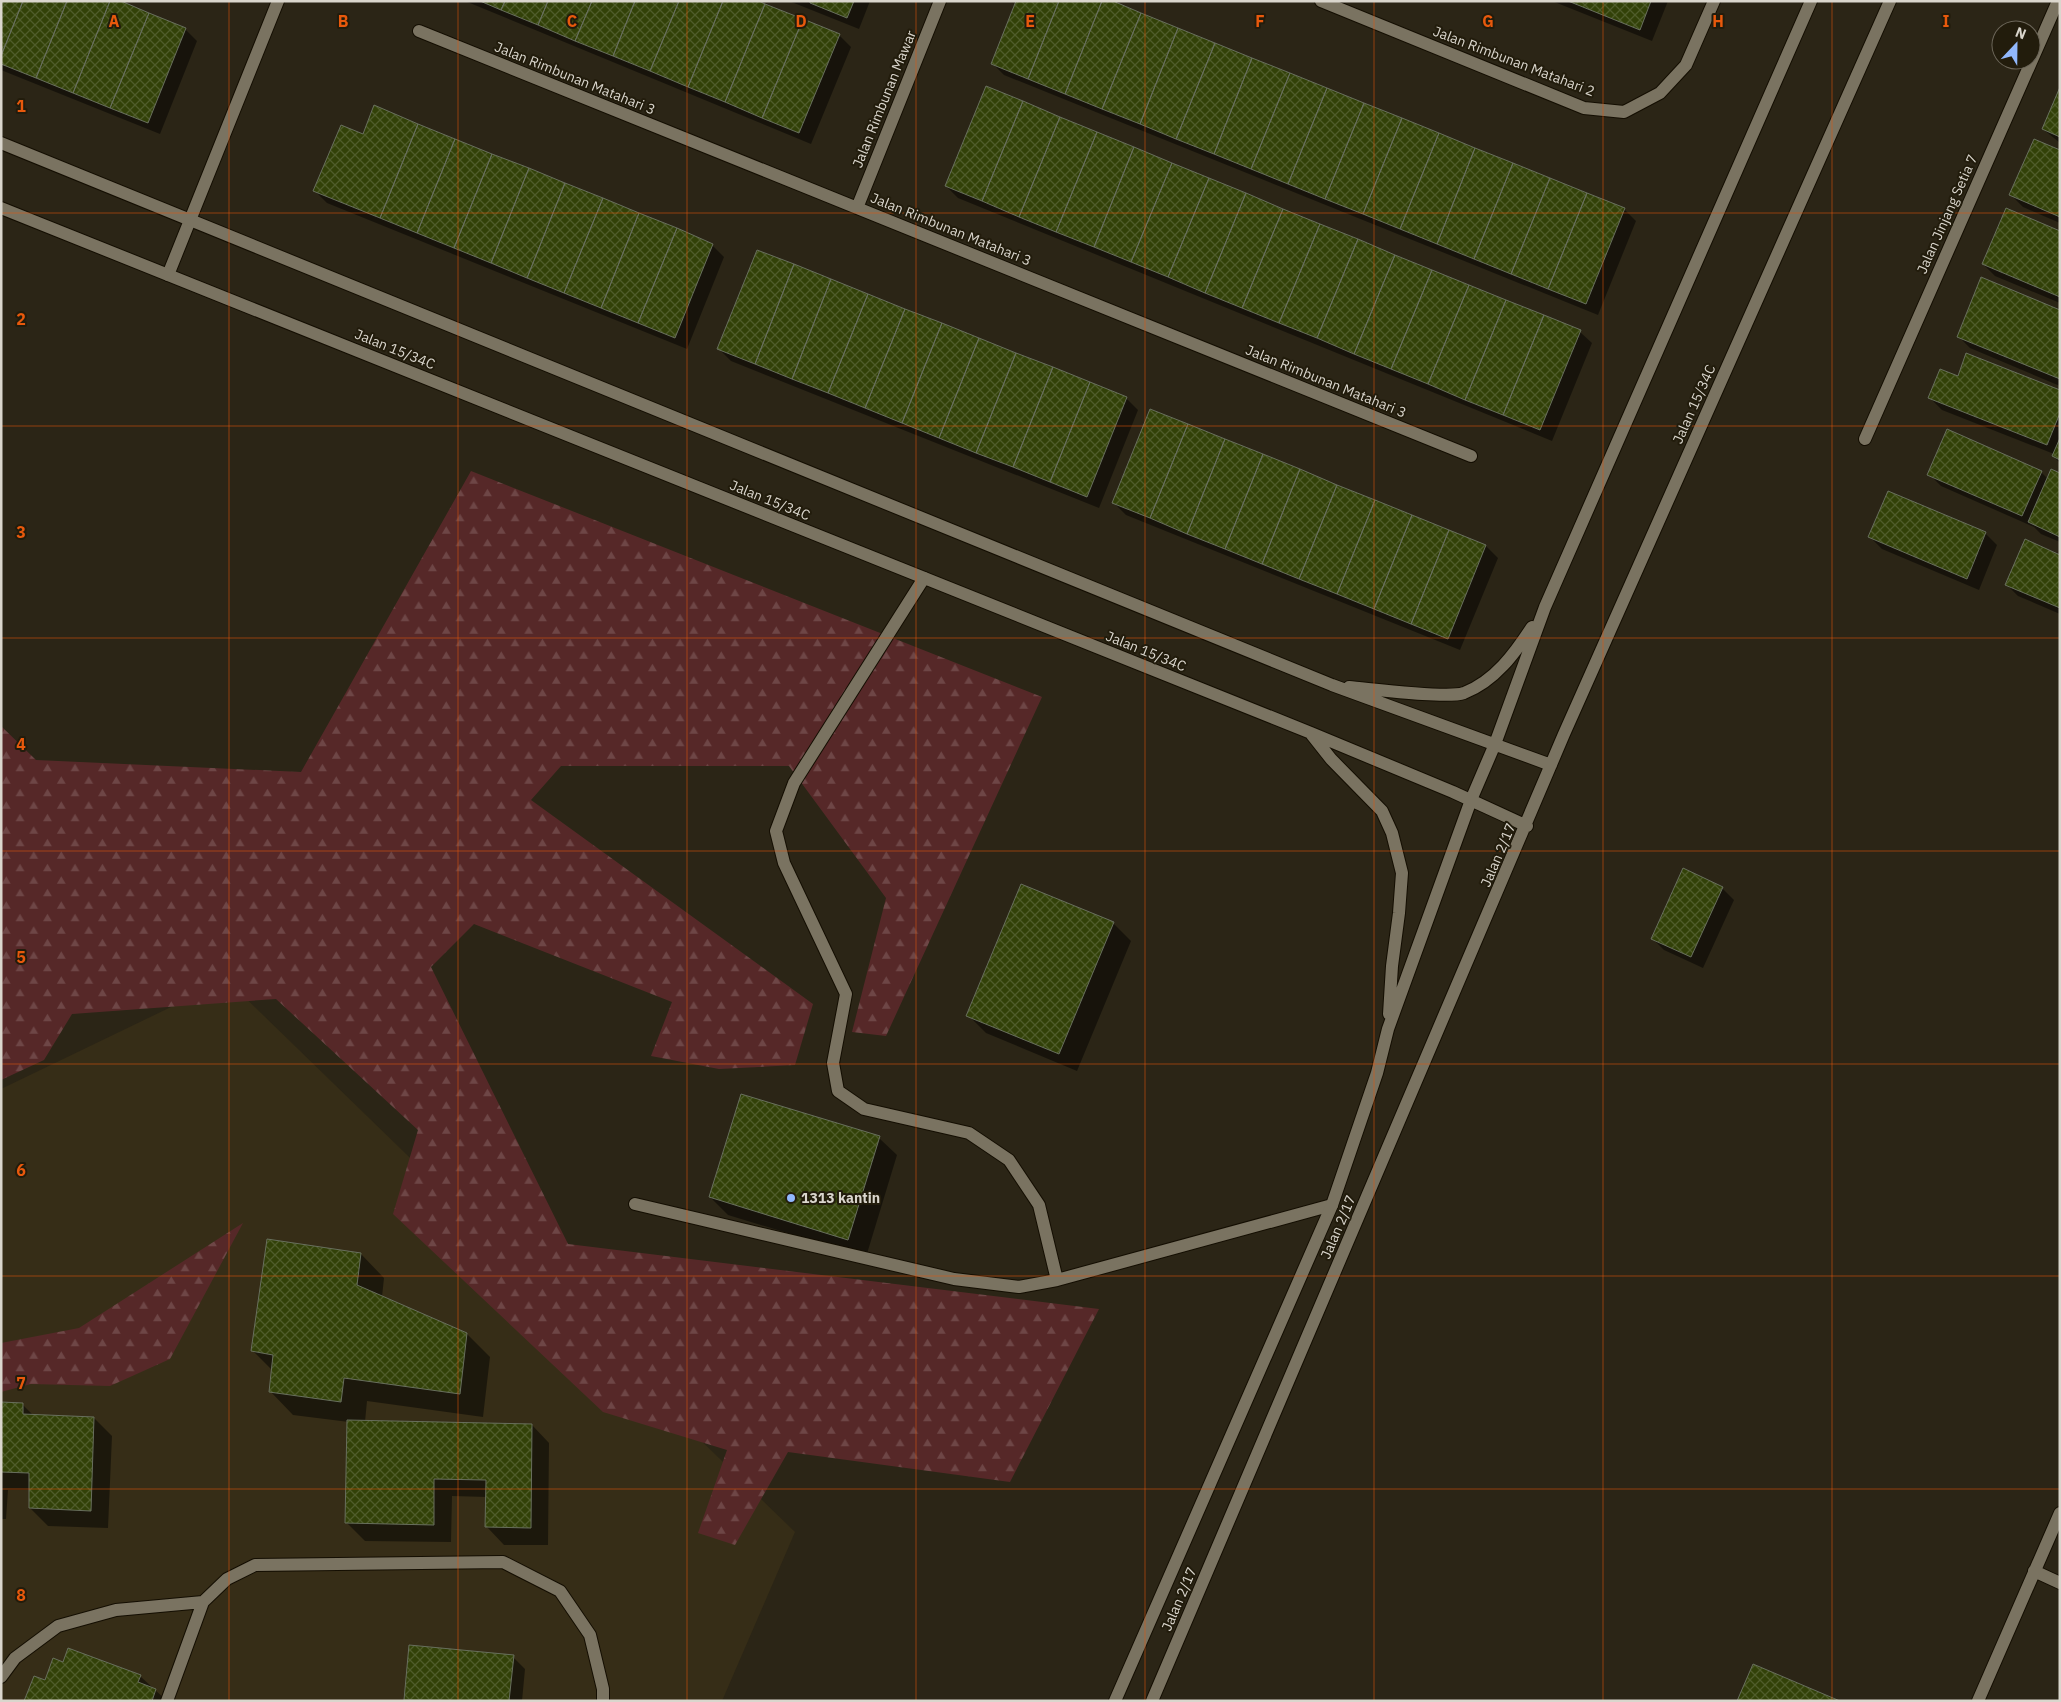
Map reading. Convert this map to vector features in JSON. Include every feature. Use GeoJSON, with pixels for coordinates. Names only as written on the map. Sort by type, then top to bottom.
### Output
{"type":"FeatureCollection","features":[{"type":"Feature","properties":{"kind":"street"},"geometry":{"type":"LineString","coordinates":[[168,275],[278,1]]}},
{"type":"Feature","properties":{"kind":"street","name":"Jalan Rimbunan Mawar"},"geometry":{"type":"LineString","coordinates":[[857,208],[940,1]]}},
{"type":"Feature","properties":{"kind":"street","name":"Jalan Rimbunan Matahari 2"},"geometry":{"type":"LineString","coordinates":[[1323,2],[1584,108],[1624,112],[1660,93],[1686,65],[1714,1]]}},
{"type":"Feature","properties":{"kind":"street"},"geometry":{"type":"LineString","coordinates":[[1388,1028],[1471,800],[1495,744],[1545,607],[1811,1]]}},
{"type":"Feature","properties":{"kind":"street","name":"Jalan 15/34C"},"geometry":{"type":"LineString","coordinates":[[1551,765],[1890,1]]}},
{"type":"Feature","properties":{"kind":"street","name":"Jalan Jinjang Setia 7"},"geometry":{"type":"LineString","coordinates":[[1864,439],[2058,1]]}},
{"type":"Feature","properties":{"kind":"street","name":"Jalan Rimbunan Matahari 3"},"geometry":{"type":"LineString","coordinates":[[419,31],[1471,456]]}},
{"type":"Feature","properties":{"kind":"street"},"geometry":{"type":"LineString","coordinates":[[3,147],[190,220],[1332,685],[1551,765]]}},
{"type":"Feature","properties":{"kind":"street","name":"Jalan 15/34C"},"geometry":{"type":"LineString","coordinates":[[1,208],[1311,733],[1471,800],[1526,826]]}},
{"type":"Feature","properties":{"kind":"street"},"geometry":{"type":"LineString","coordinates":[[924,578],[794,783],[776,831],[784,863],[846,994],[833,1063],[838,1091],[864,1109],[969,1133],[1009,1160],[1038,1205],[1057,1280]]}},
{"type":"Feature","properties":{"kind":"street"},"geometry":{"type":"LineString","coordinates":[[1332,685],[1435,694],[1463,694],[1486,681],[1514,655],[1545,607]]}},
{"type":"Feature","properties":{"kind":"street"},"geometry":{"type":"LineString","coordinates":[[1311,733],[1332,759],[1382,811],[1392,833],[1402,873],[1392,966],[1388,1028]]}},
{"type":"Feature","properties":{"kind":"street","name":"Jalan 2/17"},"geometry":{"type":"LineString","coordinates":[[1152,1701],[1551,765]]}},
{"type":"Feature","properties":{"kind":"street","name":"Jalan 2/17"},"geometry":{"type":"LineString","coordinates":[[1116,1701],[1332,1205],[1377,1073],[1388,1028]]}},
{"type":"Feature","properties":{"kind":"street"},"geometry":{"type":"LineString","coordinates":[[635,1204],[954,1279],[1019,1287],[1057,1280],[1332,1205]]}},
{"type":"Feature","properties":{"kind":"street"},"geometry":{"type":"LineString","coordinates":[[1978,1701],[2060,1513]]}},
{"type":"Feature","properties":{"kind":"street"},"geometry":{"type":"LineString","coordinates":[[167,1701],[203,1602],[227,1579],[255,1565],[502,1562],[560,1592],[590,1635],[603,1701]]}},
{"type":"Feature","properties":{"kind":"street"},"geometry":{"type":"LineString","coordinates":[[2034,1571],[2060,1583]]}},
{"type":"Feature","properties":{"kind":"street"},"geometry":{"type":"LineString","coordinates":[[1,1677],[15,1658],[58,1626],[116,1610],[203,1602]]}},
{"type":"Feature","properties":{"kind":"shaded area"},"geometry":{"type":"Polygon","coordinates":[[[227,980],[795,1532],[722,1701],[1,1701],[1,1089],[227,980]]]}},
{"type":"Feature","properties":{"kind":"green space"},"geometry":{"type":"Polygon","coordinates":[[[471,471],[1042,697],[886,1036],[852,1032],[886,898],[789,766],[561,766],[531,800],[813,1004],[795,1065],[719,1069],[651,1056],[672,1002],[474,924],[431,967],[568,1244],[1099,1309],[1010,1482],[788,1452],[735,1545],[698,1533],[727,1450],[603,1412],[393,1214],[418,1130],[276,999],[72,1014],[44,1060],[1,1080],[1,726],[36,760],[301,772],[471,471]]]}},
{"type":"Feature","properties":{"kind":"green space"},"geometry":{"type":"Polygon","coordinates":[[[243,1223],[170,1359],[110,1386],[31,1384],[1,1392],[1,1343],[79,1328],[243,1223]]]}},
{"type":"Feature","properties":{"kind":"building"},"geometry":{"type":"Polygon","coordinates":[[[1,1],[23,1],[1,56],[1,1]]]}},
{"type":"Feature","properties":{"kind":"building"},"geometry":{"type":"Polygon","coordinates":[[[23,1],[67,1],[36,78],[1,64],[1,56],[23,1]]]}},
{"type":"Feature","properties":{"kind":"building"},"geometry":{"type":"Polygon","coordinates":[[[67,1],[110,1],[73,93],[36,78],[67,1]]]}},
{"type":"Feature","properties":{"kind":"building"},"geometry":{"type":"Polygon","coordinates":[[[110,1],[121,1],[149,13],[110,108],[73,93],[110,1]]]}},
{"type":"Feature","properties":{"kind":"building"},"geometry":{"type":"Polygon","coordinates":[[[480,1],[505,1],[501,10],[480,1]]]}},
{"type":"Feature","properties":{"kind":"building"},"geometry":{"type":"Polygon","coordinates":[[[505,1],[548,1],[538,25],[501,10],[505,1]]]}},
{"type":"Feature","properties":{"kind":"building"},"geometry":{"type":"Polygon","coordinates":[[[548,1],[592,1],[575,41],[538,25],[548,1]]]}},
{"type":"Feature","properties":{"kind":"building"},"geometry":{"type":"Polygon","coordinates":[[[592,1],[635,1],[613,56],[575,41],[592,1]]]}},
{"type":"Feature","properties":{"kind":"building"},"geometry":{"type":"Polygon","coordinates":[[[635,1],[679,1],[650,71],[613,56],[635,1]]]}},
{"type":"Feature","properties":{"kind":"building"},"geometry":{"type":"Polygon","coordinates":[[[679,1],[723,1],[688,87],[650,71],[679,1]]]}},
{"type":"Feature","properties":{"kind":"building"},"geometry":{"type":"Polygon","coordinates":[[[723,1],[759,1],[765,4],[725,102],[688,87],[723,1]]]}},
{"type":"Feature","properties":{"kind":"building"},"geometry":{"type":"Polygon","coordinates":[[[810,1],[854,1],[847,18],[810,3],[810,1]]]}},
{"type":"Feature","properties":{"kind":"building"},"geometry":{"type":"Polygon","coordinates":[[[1016,1],[1059,1],[1028,79],[991,64],[1016,1]]]}},
{"type":"Feature","properties":{"kind":"building"},"geometry":{"type":"Polygon","coordinates":[[[1059,1],[1102,1],[1065,94],[1028,79],[1059,1]]]}},
{"type":"Feature","properties":{"kind":"building"},"geometry":{"type":"Polygon","coordinates":[[[1102,1],[1113,1],[1141,13],[1102,109],[1065,94],[1102,1]]]}},
{"type":"Feature","properties":{"kind":"building"},"geometry":{"type":"Polygon","coordinates":[[[1568,1],[1651,1],[1640,30],[1568,1]]]}},
{"type":"Feature","properties":{"kind":"building"},"geometry":{"type":"Polygon","coordinates":[[[765,4],[803,19],[762,118],[725,102],[765,4]]]}},
{"type":"Feature","properties":{"kind":"building"},"geometry":{"type":"Polygon","coordinates":[[[149,13],[186,28],[148,123],[110,108],[149,13]]]}},
{"type":"Feature","properties":{"kind":"building"},"geometry":{"type":"Polygon","coordinates":[[[1141,13],[1178,28],[1140,124],[1102,109],[1141,13]]]}},
{"type":"Feature","properties":{"kind":"building"},"geometry":{"type":"Polygon","coordinates":[[[803,19],[840,34],[799,133],[762,118],[803,19]]]}},
{"type":"Feature","properties":{"kind":"building"},"geometry":{"type":"Polygon","coordinates":[[[1178,28],[1215,43],[1176,139],[1140,124],[1178,28]]]}},
{"type":"Feature","properties":{"kind":"building"},"geometry":{"type":"Polygon","coordinates":[[[1215,43],[1252,58],[1214,154],[1176,139],[1215,43]]]}},
{"type":"Feature","properties":{"kind":"building"},"geometry":{"type":"Polygon","coordinates":[[[1252,58],[1290,73],[1251,169],[1214,154],[1252,58]]]}},
{"type":"Feature","properties":{"kind":"building"},"geometry":{"type":"Polygon","coordinates":[[[1290,73],[1327,88],[1288,184],[1251,169],[1290,73]]]}},
{"type":"Feature","properties":{"kind":"building"},"geometry":{"type":"Polygon","coordinates":[[[986,86],[1023,101],[982,201],[945,186],[986,86]]]}},
{"type":"Feature","properties":{"kind":"building"},"geometry":{"type":"Polygon","coordinates":[[[2060,87],[2060,137],[2042,129],[2060,87]]]}},
{"type":"Feature","properties":{"kind":"building"},"geometry":{"type":"Polygon","coordinates":[[[1327,88],[1364,103],[1325,199],[1288,184],[1327,88]]]}},
{"type":"Feature","properties":{"kind":"building"},"geometry":{"type":"Polygon","coordinates":[[[1023,101],[1060,117],[1019,217],[982,201],[1023,101]]]}},
{"type":"Feature","properties":{"kind":"building"},"geometry":{"type":"Polygon","coordinates":[[[1364,103],[1402,118],[1363,214],[1325,199],[1364,103]]]}},
{"type":"Feature","properties":{"kind":"building"},"geometry":{"type":"Polygon","coordinates":[[[374,105],[418,124],[380,218],[313,191],[341,125],[363,134],[374,105]]]}},
{"type":"Feature","properties":{"kind":"building"},"geometry":{"type":"Polygon","coordinates":[[[1060,117],[1097,132],[1056,232],[1019,217],[1060,117]]]}},
{"type":"Feature","properties":{"kind":"building"},"geometry":{"type":"Polygon","coordinates":[[[1402,118],[1439,133],[1400,229],[1363,214],[1402,118]]]}},
{"type":"Feature","properties":{"kind":"building"},"geometry":{"type":"Polygon","coordinates":[[[418,124],[455,139],[417,233],[380,218],[418,124]]]}},
{"type":"Feature","properties":{"kind":"building"},"geometry":{"type":"Polygon","coordinates":[[[1097,132],[1134,147],[1094,247],[1056,232],[1097,132]]]}},
{"type":"Feature","properties":{"kind":"building"},"geometry":{"type":"Polygon","coordinates":[[[1439,133],[1475,148],[1437,244],[1400,229],[1439,133]]]}},
{"type":"Feature","properties":{"kind":"building"},"geometry":{"type":"Polygon","coordinates":[[[455,139],[492,154],[454,248],[417,233],[455,139]]]}},
{"type":"Feature","properties":{"kind":"building"},"geometry":{"type":"Polygon","coordinates":[[[2034,139],[2060,150],[2060,217],[2009,195],[2034,139]]]}},
{"type":"Feature","properties":{"kind":"building"},"geometry":{"type":"Polygon","coordinates":[[[1134,147],[1172,163],[1131,262],[1094,247],[1134,147]]]}},
{"type":"Feature","properties":{"kind":"building"},"geometry":{"type":"Polygon","coordinates":[[[1475,148],[1513,163],[1474,259],[1437,244],[1475,148]]]}},
{"type":"Feature","properties":{"kind":"building"},"geometry":{"type":"Polygon","coordinates":[[[492,154],[529,168],[491,263],[454,248],[492,154]]]}},
{"type":"Feature","properties":{"kind":"building"},"geometry":{"type":"Polygon","coordinates":[[[1172,163],[1209,178],[1168,277],[1131,262],[1172,163]]]}},
{"type":"Feature","properties":{"kind":"building"},"geometry":{"type":"Polygon","coordinates":[[[1513,163],[1550,178],[1511,274],[1474,259],[1513,163]]]}},
{"type":"Feature","properties":{"kind":"building"},"geometry":{"type":"Polygon","coordinates":[[[529,168],[565,183],[527,278],[491,263],[529,168]]]}},
{"type":"Feature","properties":{"kind":"building"},"geometry":{"type":"Polygon","coordinates":[[[1209,178],[1246,193],[1205,293],[1168,277],[1209,178]]]}},
{"type":"Feature","properties":{"kind":"building"},"geometry":{"type":"Polygon","coordinates":[[[1550,178],[1587,193],[1548,289],[1511,274],[1550,178]]]}},
{"type":"Feature","properties":{"kind":"building"},"geometry":{"type":"Polygon","coordinates":[[[565,183],[603,198],[564,293],[527,278],[565,183]]]}},
{"type":"Feature","properties":{"kind":"building"},"geometry":{"type":"Polygon","coordinates":[[[1246,193],[1283,209],[1242,308],[1205,293],[1246,193]]]}},
{"type":"Feature","properties":{"kind":"building"},"geometry":{"type":"Polygon","coordinates":[[[1587,193],[1625,208],[1586,304],[1548,289],[1587,193]]]}},
{"type":"Feature","properties":{"kind":"building"},"geometry":{"type":"Polygon","coordinates":[[[603,198],[639,213],[601,308],[564,293],[603,198]]]}},
{"type":"Feature","properties":{"kind":"building"},"geometry":{"type":"Polygon","coordinates":[[[2006,208],[2060,231],[2060,297],[1982,264],[2006,208]]]}},
{"type":"Feature","properties":{"kind":"building"},"geometry":{"type":"Polygon","coordinates":[[[1283,209],[1320,224],[1279,323],[1242,308],[1283,209]]]}},
{"type":"Feature","properties":{"kind":"building"},"geometry":{"type":"Polygon","coordinates":[[[639,213],[677,228],[638,323],[601,308],[639,213]]]}},
{"type":"Feature","properties":{"kind":"building"},"geometry":{"type":"Polygon","coordinates":[[[1320,224],[1358,239],[1317,338],[1279,323],[1320,224]]]}},
{"type":"Feature","properties":{"kind":"building"},"geometry":{"type":"Polygon","coordinates":[[[677,228],[713,244],[675,338],[638,323],[677,228]]]}},
{"type":"Feature","properties":{"kind":"building"},"geometry":{"type":"Polygon","coordinates":[[[1358,239],[1395,255],[1354,354],[1317,338],[1358,239]]]}},
{"type":"Feature","properties":{"kind":"building"},"geometry":{"type":"Polygon","coordinates":[[[757,250],[794,264],[755,364],[717,349],[757,250]]]}},
{"type":"Feature","properties":{"kind":"building"},"geometry":{"type":"Polygon","coordinates":[[[1395,255],[1432,270],[1391,369],[1354,354],[1395,255]]]}},
{"type":"Feature","properties":{"kind":"building"},"geometry":{"type":"Polygon","coordinates":[[[794,264],[831,279],[792,379],[755,364],[794,264]]]}},
{"type":"Feature","properties":{"kind":"building"},"geometry":{"type":"Polygon","coordinates":[[[1432,270],[1469,285],[1428,384],[1391,369],[1432,270]]]}},
{"type":"Feature","properties":{"kind":"building"},"geometry":{"type":"Polygon","coordinates":[[[1981,277],[2060,310],[2060,379],[1957,337],[1981,277]]]}},
{"type":"Feature","properties":{"kind":"building"},"geometry":{"type":"Polygon","coordinates":[[[831,279],[868,294],[828,393],[792,379],[831,279]]]}},
{"type":"Feature","properties":{"kind":"building"},"geometry":{"type":"Polygon","coordinates":[[[1469,285],[1506,300],[1465,400],[1428,384],[1469,285]]]}},
{"type":"Feature","properties":{"kind":"building"},"geometry":{"type":"Polygon","coordinates":[[[868,294],[905,309],[865,408],[828,393],[868,294]]]}},
{"type":"Feature","properties":{"kind":"building"},"geometry":{"type":"Polygon","coordinates":[[[1506,300],[1544,315],[1503,415],[1465,400],[1506,300]]]}},
{"type":"Feature","properties":{"kind":"building"},"geometry":{"type":"Polygon","coordinates":[[[905,309],[942,323],[902,423],[865,408],[905,309]]]}},
{"type":"Feature","properties":{"kind":"building"},"geometry":{"type":"Polygon","coordinates":[[[1544,315],[1581,330],[1540,430],[1503,415],[1544,315]]]}},
{"type":"Feature","properties":{"kind":"building"},"geometry":{"type":"Polygon","coordinates":[[[942,323],[979,338],[939,438],[902,423],[942,323]]]}},
{"type":"Feature","properties":{"kind":"building"},"geometry":{"type":"Polygon","coordinates":[[[979,338],[1016,353],[976,453],[939,438],[979,338]]]}},
{"type":"Feature","properties":{"kind":"building"},"geometry":{"type":"Polygon","coordinates":[[[1016,353],[1053,367],[1013,467],[976,453],[1016,353]]]}},
{"type":"Feature","properties":{"kind":"building"},"geometry":{"type":"Polygon","coordinates":[[[1966,353],[2060,390],[2060,413],[2047,445],[1928,398],[1940,369],[1958,376],[1966,353]]]}},
{"type":"Feature","properties":{"kind":"building"},"geometry":{"type":"Polygon","coordinates":[[[1053,367],[1090,382],[1050,482],[1013,467],[1053,367]]]}},
{"type":"Feature","properties":{"kind":"building"},"geometry":{"type":"Polygon","coordinates":[[[1090,382],[1127,397],[1087,497],[1050,482],[1090,382]]]}},
{"type":"Feature","properties":{"kind":"building"},"geometry":{"type":"Polygon","coordinates":[[[1150,409],[1188,424],[1150,518],[1112,503],[1150,409]]]}},
{"type":"Feature","properties":{"kind":"building"},"geometry":{"type":"Polygon","coordinates":[[[1188,424],[1225,439],[1187,534],[1150,518],[1188,424]]]}},
{"type":"Feature","properties":{"kind":"building"},"geometry":{"type":"Polygon","coordinates":[[[1947,429],[2042,471],[2022,516],[1927,475],[1947,429]]]}},
{"type":"Feature","properties":{"kind":"building"},"geometry":{"type":"Polygon","coordinates":[[[2060,438],[2060,460],[2052,456],[2060,438]]]}},
{"type":"Feature","properties":{"kind":"building"},"geometry":{"type":"Polygon","coordinates":[[[1225,439],[1263,454],[1225,549],[1187,534],[1225,439]]]}},
{"type":"Feature","properties":{"kind":"building"},"geometry":{"type":"Polygon","coordinates":[[[1263,454],[1300,469],[1262,564],[1225,549],[1263,454]]]}},
{"type":"Feature","properties":{"kind":"building"},"geometry":{"type":"Polygon","coordinates":[[[1300,469],[1337,485],[1299,579],[1262,564],[1300,469]]]}},
{"type":"Feature","properties":{"kind":"building"},"geometry":{"type":"Polygon","coordinates":[[[2051,469],[2060,473],[2060,537],[2028,522],[2051,469]]]}},
{"type":"Feature","properties":{"kind":"building"},"geometry":{"type":"Polygon","coordinates":[[[1337,485],[1375,500],[1337,594],[1299,579],[1337,485]]]}},
{"type":"Feature","properties":{"kind":"building"},"geometry":{"type":"Polygon","coordinates":[[[1888,491],[1986,532],[1967,579],[1868,537],[1888,491]]]}},
{"type":"Feature","properties":{"kind":"building"},"geometry":{"type":"Polygon","coordinates":[[[1375,500],[1412,515],[1374,609],[1337,594],[1375,500]]]}},
{"type":"Feature","properties":{"kind":"building"},"geometry":{"type":"Polygon","coordinates":[[[1412,515],[1449,530],[1411,624],[1374,609],[1412,515]]]}},
{"type":"Feature","properties":{"kind":"building"},"geometry":{"type":"Polygon","coordinates":[[[1449,530],[1486,545],[1448,639],[1411,624],[1449,530]]]}},
{"type":"Feature","properties":{"kind":"building"},"geometry":{"type":"Polygon","coordinates":[[[2025,539],[2060,555],[2060,608],[2005,585],[2025,539]]]}},
{"type":"Feature","properties":{"kind":"building"},"geometry":{"type":"Polygon","coordinates":[[[1683,868],[1723,887],[1691,957],[1651,939],[1683,868]]]}},
{"type":"Feature","properties":{"kind":"building"},"geometry":{"type":"Polygon","coordinates":[[[1021,884],[1114,922],[1059,1054],[966,1016],[1021,884]]]}},
{"type":"Feature","properties":{"kind":"building"},"geometry":{"type":"Polygon","coordinates":[[[741,1094],[880,1136],[848,1240],[709,1197],[741,1094]]]}},
{"type":"Feature","properties":{"kind":"building"},"geometry":{"type":"Polygon","coordinates":[[[267,1239],[361,1253],[357,1285],[467,1333],[460,1394],[344,1378],[341,1402],[269,1392],[273,1355],[251,1351],[267,1239]]]}},
{"type":"Feature","properties":{"kind":"building"},"geometry":{"type":"Polygon","coordinates":[[[1,1402],[23,1403],[23,1414],[94,1417],[91,1511],[29,1508],[29,1473],[1,1472],[1,1402]]]}},
{"type":"Feature","properties":{"kind":"building"},"geometry":{"type":"Polygon","coordinates":[[[347,1420],[532,1424],[531,1528],[485,1527],[486,1480],[434,1479],[434,1525],[345,1523],[347,1420]]]}},
{"type":"Feature","properties":{"kind":"building"},"geometry":{"type":"Polygon","coordinates":[[[409,1645],[514,1655],[509,1701],[404,1700],[409,1645]]]}},
{"type":"Feature","properties":{"kind":"building"},"geometry":{"type":"Polygon","coordinates":[[[68,1648],[141,1675],[138,1682],[156,1689],[152,1701],[24,1701],[34,1676],[45,1680],[53,1658],[63,1662],[68,1648]]]}},
{"type":"Feature","properties":{"kind":"building"},"geometry":{"type":"Polygon","coordinates":[[[1753,1664],[1840,1701],[1737,1701],[1753,1664]]]}},
{"type":"Feature","properties":{"kind":"place","name":"1313 kantin"},"geometry":{"type":"Point","coordinates":[791,1198]}}]}
